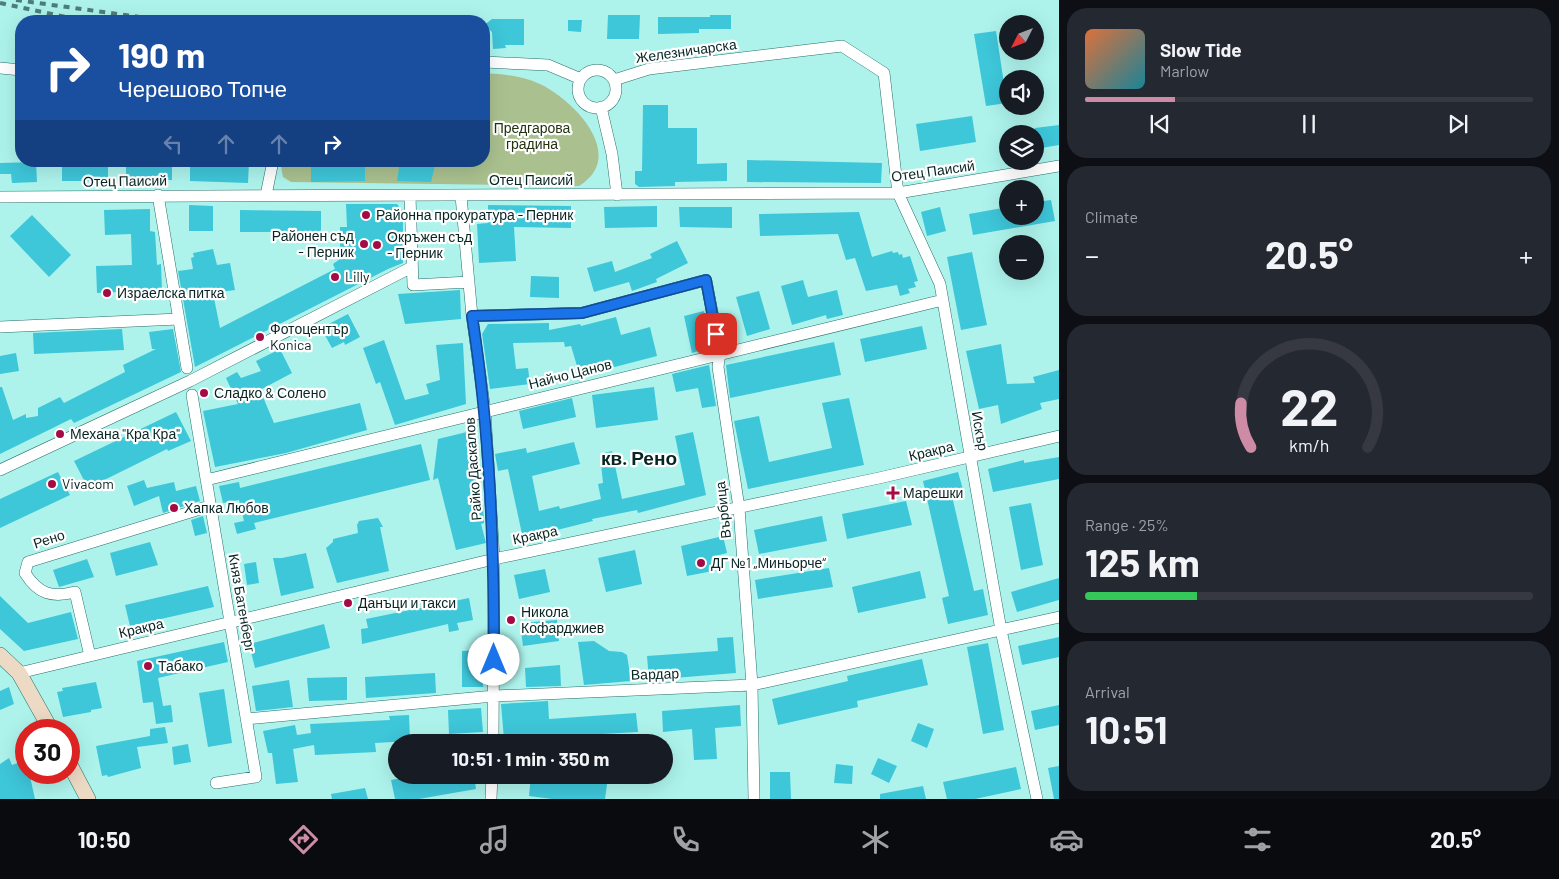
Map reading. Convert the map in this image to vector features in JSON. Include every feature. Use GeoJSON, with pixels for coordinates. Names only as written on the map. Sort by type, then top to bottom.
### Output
{"type":"FeatureCollection","features":[{"type":"Feature","properties":{"kind":"main road"},"geometry":{"type":"LineString","coordinates":[[0,655],[19,673],[44,719]]}},
{"type":"Feature","properties":{"kind":"main road"},"geometry":{"type":"LineString","coordinates":[[80,784],[88,799]]}},
{"type":"Feature","properties":{"kind":"street","name":"Искър"},"geometry":{"type":"LineString","coordinates":[[842,46],[884,73],[898,192],[940,284],[1002,630],[1037,799]]}},
{"type":"Feature","properties":{"kind":"street","name":"Железничарска"},"geometry":{"type":"LineString","coordinates":[[614,80],[649,69],[842,46]]}},
{"type":"Feature","properties":{"kind":"street"},"geometry":{"type":"LineString","coordinates":[[490,62],[548,65],[581,79]]}},
{"type":"Feature","properties":{"kind":"street"},"geometry":{"type":"LineString","coordinates":[[0,68],[15,69]]}},
{"type":"Feature","properties":{"kind":"street"},"geometry":{"type":"LineString","coordinates":[[597,70],[607,72],[614,80],[617,88],[615,97],[609,104],[601,107],[590,106],[582,100],[578,90],[581,79],[588,72],[597,70]]}},
{"type":"Feature","properties":{"kind":"street"},"geometry":{"type":"LineString","coordinates":[[601,107],[612,154],[617,195]]}},
{"type":"Feature","properties":{"kind":"street","name":"Отец Паисий"},"geometry":{"type":"LineString","coordinates":[[0,197],[158,195],[460,196],[898,192],[1059,166]]}},
{"type":"Feature","properties":{"kind":"street"},"geometry":{"type":"LineString","coordinates":[[266,195],[272,167]]}},
{"type":"Feature","properties":{"kind":"street"},"geometry":{"type":"LineString","coordinates":[[158,195],[187,368]]}},
{"type":"Feature","properties":{"kind":"street"},"geometry":{"type":"LineString","coordinates":[[410,196],[413,285],[469,282]]}},
{"type":"Feature","properties":{"kind":"street","name":"Райко Даскалов"},"geometry":{"type":"LineString","coordinates":[[460,196],[472,316],[485,411],[494,559],[492,734]]}},
{"type":"Feature","properties":{"kind":"street"},"geometry":{"type":"LineString","coordinates":[[0,470],[190,382],[412,267]]}},
{"type":"Feature","properties":{"kind":"street","name":"Върбица"},"geometry":{"type":"LineString","coordinates":[[472,316],[582,313],[706,280],[720,353],[718,367],[739,508],[752,685],[754,799]]}},
{"type":"Feature","properties":{"kind":"street","name":"Найчо Цанов"},"geometry":{"type":"LineString","coordinates":[[206,480],[943,300]]}},
{"type":"Feature","properties":{"kind":"street"},"geometry":{"type":"LineString","coordinates":[[0,327],[179,319]]}},
{"type":"Feature","properties":{"kind":"street","name":"Княз Батенберг"},"geometry":{"type":"LineString","coordinates":[[192,395],[256,777],[216,783]]}},
{"type":"Feature","properties":{"kind":"street","name":"Кракра"},"geometry":{"type":"LineString","coordinates":[[19,673],[494,559],[970,458],[1059,436]]}},
{"type":"Feature","properties":{"kind":"street","name":"Рено"},"geometry":{"type":"LineString","coordinates":[[90,656],[75,592],[58,597],[40,590],[24,573],[28,562],[210,506]]}},
{"type":"Feature","properties":{"kind":"street","name":"Вардар"},"geometry":{"type":"LineString","coordinates":[[246,719],[494,696],[752,685],[1059,617]]}},
{"type":"Feature","properties":{"kind":"street"},"geometry":{"type":"LineString","coordinates":[[491,799],[492,784]]}},
{"type":"Feature","properties":{"kind":"green space","name":"Предгарова градина"},"geometry":{"type":"Polygon","coordinates":[[[490,73],[533,81],[553,92],[580,115],[591,130],[597,145],[598,160],[593,174],[579,186],[291,182],[283,177],[281,167],[490,167],[490,73]]]}},
{"type":"Feature","properties":{"kind":"building"},"geometry":{"type":"Polygon","coordinates":[[[608,15],[640,15],[639,39],[607,39],[608,15]]]}},
{"type":"Feature","properties":{"kind":"building"},"geometry":{"type":"Polygon","coordinates":[[[710,15],[731,15],[731,29],[699,29],[699,33],[658,34],[658,17],[710,17],[710,15]]]}},
{"type":"Feature","properties":{"kind":"building"},"geometry":{"type":"Polygon","coordinates":[[[524,19],[524,45],[505,45],[506,48],[493,49],[490,20],[524,19]]]}},
{"type":"Feature","properties":{"kind":"building"},"geometry":{"type":"Polygon","coordinates":[[[568,20],[582,20],[581,32],[568,31],[568,20]]]}},
{"type":"Feature","properties":{"kind":"building"},"geometry":{"type":"Polygon","coordinates":[[[996,31],[1002,70],[999,70],[999,104],[986,106],[974,34],[996,31]]]}},
{"type":"Feature","properties":{"kind":"building"},"geometry":{"type":"Polygon","coordinates":[[[643,105],[668,105],[668,128],[697,128],[697,164],[727,163],[727,181],[675,182],[675,186],[639,187],[635,184],[635,171],[642,171],[643,105]]]}},
{"type":"Feature","properties":{"kind":"building"},"geometry":{"type":"Polygon","coordinates":[[[972,116],[976,142],[920,151],[916,124],[972,116]]]}},
{"type":"Feature","properties":{"kind":"building"},"geometry":{"type":"Polygon","coordinates":[[[1059,125],[1059,145],[1044,148],[1044,127],[1059,125]]]}},
{"type":"Feature","properties":{"kind":"building"},"geometry":{"type":"Polygon","coordinates":[[[747,160],[882,163],[881,183],[747,182],[747,160]]]}},
{"type":"Feature","properties":{"kind":"building"},"geometry":{"type":"Polygon","coordinates":[[[0,163],[15,163],[15,167],[36,167],[37,182],[12,183],[11,174],[0,174],[0,163]]]}},
{"type":"Feature","properties":{"kind":"building"},"geometry":{"type":"Polygon","coordinates":[[[62,167],[108,167],[108,181],[62,181],[62,167]]]}},
{"type":"Feature","properties":{"kind":"building"},"geometry":{"type":"Polygon","coordinates":[[[126,167],[172,167],[172,180],[126,181],[126,167]]]}},
{"type":"Feature","properties":{"kind":"building"},"geometry":{"type":"Polygon","coordinates":[[[190,167],[249,167],[248,183],[190,181],[190,167]]]}},
{"type":"Feature","properties":{"kind":"building"},"geometry":{"type":"Polygon","coordinates":[[[311,167],[365,167],[365,181],[311,182],[311,167]]]}},
{"type":"Feature","properties":{"kind":"building"},"geometry":{"type":"Polygon","coordinates":[[[399,167],[435,167],[431,182],[397,181],[399,167]]]}},
{"type":"Feature","properties":{"kind":"building"},"geometry":{"type":"Polygon","coordinates":[[[1051,200],[1055,221],[1044,223],[1044,201],[1051,200]]]}},
{"type":"Feature","properties":{"kind":"building"},"geometry":{"type":"Polygon","coordinates":[[[346,204],[397,204],[403,211],[403,263],[195,367],[178,271],[193,269],[191,258],[194,257],[193,253],[213,249],[217,265],[230,263],[235,290],[213,293],[220,328],[335,269],[333,264],[340,259],[340,227],[347,227],[346,204]]]}},
{"type":"Feature","properties":{"kind":"building"},"geometry":{"type":"Polygon","coordinates":[[[189,205],[213,206],[213,231],[189,231],[189,205]]]}},
{"type":"Feature","properties":{"kind":"building"},"geometry":{"type":"Polygon","coordinates":[[[488,205],[571,206],[571,228],[514,227],[516,261],[479,263],[477,224],[488,223],[488,205]]]}},
{"type":"Feature","properties":{"kind":"building"},"geometry":{"type":"Polygon","coordinates":[[[657,206],[657,227],[605,228],[604,207],[657,206]]]}},
{"type":"Feature","properties":{"kind":"building"},"geometry":{"type":"Polygon","coordinates":[[[679,207],[732,207],[732,228],[680,227],[679,207]]]}},
{"type":"Feature","properties":{"kind":"building"},"geometry":{"type":"Polygon","coordinates":[[[940,207],[946,231],[927,236],[921,212],[940,207]]]}},
{"type":"Feature","properties":{"kind":"building"},"geometry":{"type":"Polygon","coordinates":[[[150,209],[150,231],[155,232],[157,265],[161,264],[162,290],[97,293],[96,266],[132,265],[131,234],[105,235],[104,210],[150,209]]]}},
{"type":"Feature","properties":{"kind":"building"},"geometry":{"type":"Polygon","coordinates":[[[999,209],[999,225],[1032,225],[973,235],[969,214],[999,209]]]}},
{"type":"Feature","properties":{"kind":"building"},"geometry":{"type":"Polygon","coordinates":[[[240,210],[321,211],[321,238],[305,238],[305,232],[240,232],[240,210]]]}},
{"type":"Feature","properties":{"kind":"building"},"geometry":{"type":"Polygon","coordinates":[[[859,212],[872,257],[892,251],[893,253],[898,252],[899,255],[902,254],[903,258],[910,256],[918,281],[914,282],[916,287],[908,289],[910,293],[900,296],[897,285],[866,291],[855,258],[846,260],[838,234],[760,236],[759,214],[859,212]]]}},
{"type":"Feature","properties":{"kind":"building"},"geometry":{"type":"Polygon","coordinates":[[[32,215],[71,255],[49,277],[10,236],[32,215]]]}},
{"type":"Feature","properties":{"kind":"building"},"geometry":{"type":"Polygon","coordinates":[[[677,241],[688,263],[656,279],[657,282],[632,291],[629,282],[594,292],[587,268],[612,261],[615,272],[652,258],[650,254],[677,241]]]}},
{"type":"Feature","properties":{"kind":"building"},"geometry":{"type":"Polygon","coordinates":[[[972,252],[987,325],[961,330],[947,257],[972,252]]]}},
{"type":"Feature","properties":{"kind":"building"},"geometry":{"type":"Polygon","coordinates":[[[531,276],[559,277],[559,298],[530,297],[531,276]]]}},
{"type":"Feature","properties":{"kind":"building"},"geometry":{"type":"Polygon","coordinates":[[[803,280],[808,297],[837,290],[843,315],[827,319],[826,315],[792,325],[781,286],[803,280]]]}},
{"type":"Feature","properties":{"kind":"building"},"geometry":{"type":"Polygon","coordinates":[[[460,290],[461,319],[405,324],[398,294],[460,290]]]}},
{"type":"Feature","properties":{"kind":"building"},"geometry":{"type":"Polygon","coordinates":[[[759,291],[770,329],[747,336],[736,297],[759,291]]]}},
{"type":"Feature","properties":{"kind":"building"},"geometry":{"type":"Polygon","coordinates":[[[704,311],[711,347],[692,353],[684,316],[704,311]]]}},
{"type":"Feature","properties":{"kind":"building"},"geometry":{"type":"Polygon","coordinates":[[[348,314],[360,337],[345,345],[344,342],[332,348],[321,328],[348,314]]]}},
{"type":"Feature","properties":{"kind":"building"},"geometry":{"type":"Polygon","coordinates":[[[616,317],[621,335],[650,327],[657,356],[580,376],[571,346],[565,347],[564,342],[513,343],[516,369],[528,368],[530,384],[490,389],[482,334],[488,324],[549,323],[549,330],[580,324],[581,326],[616,317]]]}},
{"type":"Feature","properties":{"kind":"building"},"geometry":{"type":"Polygon","coordinates":[[[922,326],[927,349],[865,362],[860,339],[922,326]]]}},
{"type":"Feature","properties":{"kind":"building"},"geometry":{"type":"Polygon","coordinates":[[[122,329],[124,350],[34,354],[33,333],[122,329]]]}},
{"type":"Feature","properties":{"kind":"building"},"geometry":{"type":"Polygon","coordinates":[[[173,329],[181,372],[74,423],[71,419],[0,454],[0,387],[2,387],[13,420],[26,414],[26,418],[38,416],[38,408],[60,397],[64,403],[125,372],[123,365],[156,349],[152,349],[149,332],[173,329]]]}},
{"type":"Feature","properties":{"kind":"building"},"geometry":{"type":"Polygon","coordinates":[[[384,340],[405,400],[429,394],[426,384],[440,380],[436,345],[463,343],[466,404],[395,425],[380,382],[376,384],[363,348],[384,340]]]}},
{"type":"Feature","properties":{"kind":"building"},"geometry":{"type":"Polygon","coordinates":[[[834,342],[841,375],[730,398],[726,365],[834,342]]]}},
{"type":"Feature","properties":{"kind":"building"},"geometry":{"type":"Polygon","coordinates":[[[1001,344],[1007,384],[1035,383],[1033,377],[1059,370],[1059,399],[1040,403],[1042,409],[1001,424],[998,405],[979,409],[966,351],[1001,344]]]}},
{"type":"Feature","properties":{"kind":"building"},"geometry":{"type":"Polygon","coordinates":[[[280,349],[292,373],[260,390],[274,423],[360,403],[367,430],[286,453],[215,467],[203,411],[238,404],[226,378],[237,372],[241,378],[261,371],[256,361],[280,349]]]}},
{"type":"Feature","properties":{"kind":"building"},"geometry":{"type":"Polygon","coordinates":[[[16,353],[19,371],[0,374],[0,356],[16,353]]]}},
{"type":"Feature","properties":{"kind":"building"},"geometry":{"type":"Polygon","coordinates":[[[709,365],[716,406],[702,408],[698,388],[676,392],[672,374],[709,365]]]}},
{"type":"Feature","properties":{"kind":"building"},"geometry":{"type":"Polygon","coordinates":[[[654,387],[658,420],[596,428],[592,395],[654,387]]]}},
{"type":"Feature","properties":{"kind":"building"},"geometry":{"type":"Polygon","coordinates":[[[572,398],[576,417],[523,429],[519,411],[572,398]]]}},
{"type":"Feature","properties":{"kind":"building"},"geometry":{"type":"Polygon","coordinates":[[[849,398],[864,465],[748,489],[734,421],[759,416],[769,462],[832,448],[822,403],[849,398]]]}},
{"type":"Feature","properties":{"kind":"building"},"geometry":{"type":"Polygon","coordinates":[[[176,412],[191,441],[168,451],[167,449],[88,488],[74,461],[176,412]]]}},
{"type":"Feature","properties":{"kind":"building"},"geometry":{"type":"Polygon","coordinates":[[[471,431],[479,472],[476,473],[483,505],[484,523],[481,524],[486,543],[456,550],[438,478],[433,480],[438,439],[471,431]]]}},
{"type":"Feature","properties":{"kind":"building"},"geometry":{"type":"Polygon","coordinates":[[[693,432],[706,495],[638,513],[637,510],[592,519],[593,521],[557,530],[556,527],[522,534],[508,469],[498,471],[495,454],[526,448],[527,453],[574,442],[580,464],[532,476],[539,511],[559,506],[560,509],[601,499],[598,484],[603,483],[600,454],[612,451],[622,499],[685,485],[675,436],[693,432]]]}},
{"type":"Feature","properties":{"kind":"building"},"geometry":{"type":"Polygon","coordinates":[[[421,444],[430,480],[254,523],[256,529],[237,534],[234,523],[244,521],[239,500],[223,503],[219,486],[239,482],[240,488],[421,444]]]}},
{"type":"Feature","properties":{"kind":"building"},"geometry":{"type":"Polygon","coordinates":[[[1059,457],[1059,479],[993,492],[988,469],[1024,460],[1024,463],[1059,457]]]}},
{"type":"Feature","properties":{"kind":"building"},"geometry":{"type":"Polygon","coordinates":[[[58,472],[70,495],[0,528],[0,499],[58,472]]]}},
{"type":"Feature","properties":{"kind":"building"},"geometry":{"type":"Polygon","coordinates":[[[958,472],[964,493],[952,496],[974,591],[983,589],[988,615],[948,624],[942,598],[949,596],[923,481],[958,472]]]}},
{"type":"Feature","properties":{"kind":"building"},"geometry":{"type":"Polygon","coordinates":[[[144,480],[147,488],[174,482],[176,491],[196,486],[200,501],[163,513],[159,496],[134,506],[127,486],[144,480]]]}},
{"type":"Feature","properties":{"kind":"building"},"geometry":{"type":"Polygon","coordinates":[[[906,501],[912,525],[847,539],[842,514],[906,501]]]}},
{"type":"Feature","properties":{"kind":"building"},"geometry":{"type":"Polygon","coordinates":[[[1031,503],[1043,565],[1021,570],[1009,507],[1031,503]]]}},
{"type":"Feature","properties":{"kind":"building"},"geometry":{"type":"Polygon","coordinates":[[[203,516],[207,533],[195,536],[191,520],[203,516]]]}},
{"type":"Feature","properties":{"kind":"building"},"geometry":{"type":"Polygon","coordinates":[[[822,516],[827,541],[759,554],[754,530],[822,516]]]}},
{"type":"Feature","properties":{"kind":"building"},"geometry":{"type":"Polygon","coordinates":[[[378,518],[383,527],[380,527],[389,571],[337,583],[326,548],[333,542],[333,539],[358,533],[357,525],[359,521],[378,518]]]}},
{"type":"Feature","properties":{"kind":"building","name":"ДГ №1 „Миньорче“"},"geometry":{"type":"Polygon","coordinates":[[[723,536],[727,553],[715,556],[718,570],[687,576],[681,546],[723,536]]]}},
{"type":"Feature","properties":{"kind":"building"},"geometry":{"type":"Polygon","coordinates":[[[150,542],[158,565],[116,576],[110,553],[150,542]]]}},
{"type":"Feature","properties":{"kind":"building"},"geometry":{"type":"Polygon","coordinates":[[[635,550],[642,584],[606,592],[598,558],[635,550]]]}},
{"type":"Feature","properties":{"kind":"building"},"geometry":{"type":"Polygon","coordinates":[[[306,553],[314,588],[281,596],[273,558],[306,553]]]}},
{"type":"Feature","properties":{"kind":"building"},"geometry":{"type":"Polygon","coordinates":[[[87,559],[94,577],[59,587],[53,570],[87,559]]]}},
{"type":"Feature","properties":{"kind":"building"},"geometry":{"type":"Polygon","coordinates":[[[256,562],[259,583],[247,585],[244,564],[256,562]]]}},
{"type":"Feature","properties":{"kind":"building"},"geometry":{"type":"Polygon","coordinates":[[[829,568],[833,587],[758,599],[755,580],[829,568]]]}},
{"type":"Feature","properties":{"kind":"building"},"geometry":{"type":"Polygon","coordinates":[[[545,569],[550,592],[519,599],[514,575],[545,569]]]}},
{"type":"Feature","properties":{"kind":"building"},"geometry":{"type":"Polygon","coordinates":[[[920,571],[926,598],[858,613],[852,587],[920,571]]]}},
{"type":"Feature","properties":{"kind":"building"},"geometry":{"type":"Polygon","coordinates":[[[1059,578],[1059,600],[1017,612],[1011,592],[1059,578]]]}},
{"type":"Feature","properties":{"kind":"building"},"geometry":{"type":"Polygon","coordinates":[[[208,586],[214,607],[130,626],[125,605],[208,586]]]}},
{"type":"Feature","properties":{"kind":"building"},"geometry":{"type":"Polygon","coordinates":[[[0,596],[28,623],[71,612],[78,639],[24,651],[0,629],[0,596]]]}},
{"type":"Feature","properties":{"kind":"building"},"geometry":{"type":"Polygon","coordinates":[[[469,598],[473,620],[457,623],[459,630],[449,632],[448,624],[362,644],[361,629],[368,628],[366,619],[469,598]]]}},
{"type":"Feature","properties":{"kind":"building"},"geometry":{"type":"Polygon","coordinates":[[[557,620],[559,641],[523,646],[520,623],[557,620]]]}},
{"type":"Feature","properties":{"kind":"building"},"geometry":{"type":"Polygon","coordinates":[[[324,624],[330,648],[255,668],[249,644],[324,624]]]}},
{"type":"Feature","properties":{"kind":"building"},"geometry":{"type":"Polygon","coordinates":[[[733,637],[736,673],[649,680],[647,656],[718,651],[717,638],[733,637]]]}},
{"type":"Feature","properties":{"kind":"building"},"geometry":{"type":"Polygon","coordinates":[[[1059,637],[1059,657],[1022,665],[1018,646],[1059,637]]]}},
{"type":"Feature","properties":{"kind":"building"},"geometry":{"type":"Polygon","coordinates":[[[594,641],[609,651],[622,652],[627,655],[631,681],[584,685],[578,642],[594,641]]]}},
{"type":"Feature","properties":{"kind":"building"},"geometry":{"type":"Polygon","coordinates":[[[224,642],[228,662],[158,678],[163,706],[171,705],[173,722],[156,724],[153,702],[143,703],[137,661],[224,642]]]}},
{"type":"Feature","properties":{"kind":"building"},"geometry":{"type":"Polygon","coordinates":[[[988,643],[1004,730],[983,734],[967,647],[988,643]]]}},
{"type":"Feature","properties":{"kind":"building"},"geometry":{"type":"Polygon","coordinates":[[[483,650],[483,687],[462,687],[462,651],[483,650]]]}},
{"type":"Feature","properties":{"kind":"building"},"geometry":{"type":"Polygon","coordinates":[[[922,659],[928,685],[857,701],[858,707],[778,725],[772,699],[848,681],[847,676],[922,659]]]}},
{"type":"Feature","properties":{"kind":"building"},"geometry":{"type":"Polygon","coordinates":[[[560,665],[561,686],[526,687],[525,668],[560,665]]]}},
{"type":"Feature","properties":{"kind":"building"},"geometry":{"type":"Polygon","coordinates":[[[435,673],[436,693],[366,698],[365,677],[435,673]]]}},
{"type":"Feature","properties":{"kind":"building"},"geometry":{"type":"Polygon","coordinates":[[[347,677],[347,700],[309,701],[307,678],[347,677]]]}},
{"type":"Feature","properties":{"kind":"building"},"geometry":{"type":"Polygon","coordinates":[[[289,680],[293,707],[256,711],[252,686],[289,680]]]}},
{"type":"Feature","properties":{"kind":"building"},"geometry":{"type":"Polygon","coordinates":[[[96,682],[102,708],[63,717],[57,692],[63,691],[62,688],[96,682]]]}},
{"type":"Feature","properties":{"kind":"building"},"geometry":{"type":"Polygon","coordinates":[[[9,687],[14,704],[0,710],[0,691],[9,687]]]}},
{"type":"Feature","properties":{"kind":"building"},"geometry":{"type":"Polygon","coordinates":[[[224,689],[232,743],[208,747],[199,693],[224,689]]]}},
{"type":"Feature","properties":{"kind":"building"},"geometry":{"type":"Polygon","coordinates":[[[548,701],[549,719],[636,713],[638,732],[504,734],[501,704],[548,701]]]}},
{"type":"Feature","properties":{"kind":"building"},"geometry":{"type":"Polygon","coordinates":[[[740,705],[741,726],[715,728],[717,759],[694,760],[692,729],[663,732],[662,711],[740,705]]]}},
{"type":"Feature","properties":{"kind":"building"},"geometry":{"type":"Polygon","coordinates":[[[1059,705],[1059,725],[1035,730],[1031,711],[1059,705]]]}},
{"type":"Feature","properties":{"kind":"building"},"geometry":{"type":"Polygon","coordinates":[[[481,708],[483,732],[449,734],[448,710],[481,708]]]}},
{"type":"Feature","properties":{"kind":"building"},"geometry":{"type":"Polygon","coordinates":[[[409,715],[410,734],[388,734],[388,742],[375,743],[376,752],[315,755],[314,745],[293,749],[298,782],[276,784],[272,753],[268,753],[263,731],[295,725],[297,735],[311,733],[310,724],[390,720],[389,716],[409,715]]]}},
{"type":"Feature","properties":{"kind":"building"},"geometry":{"type":"Polygon","coordinates":[[[918,723],[934,729],[927,748],[911,741],[918,723]]]}},
{"type":"Feature","properties":{"kind":"building"},"geometry":{"type":"Polygon","coordinates":[[[165,727],[168,743],[137,747],[141,768],[108,777],[107,775],[102,776],[96,746],[150,736],[150,729],[165,727]]]}},
{"type":"Feature","properties":{"kind":"building"},"geometry":{"type":"Polygon","coordinates":[[[188,744],[191,762],[174,765],[172,747],[188,744]]]}},
{"type":"Feature","properties":{"kind":"building"},"geometry":{"type":"Polygon","coordinates":[[[9,758],[12,765],[15,764],[15,784],[32,784],[35,799],[0,799],[0,764],[9,758]]]}},
{"type":"Feature","properties":{"kind":"building"},"geometry":{"type":"Polygon","coordinates":[[[878,758],[897,766],[889,783],[871,774],[878,758]]]}},
{"type":"Feature","properties":{"kind":"building"},"geometry":{"type":"Polygon","coordinates":[[[836,764],[853,766],[852,784],[834,783],[836,764]]]}},
{"type":"Feature","properties":{"kind":"building"},"geometry":{"type":"Polygon","coordinates":[[[1059,766],[1059,799],[1054,799],[1048,768],[1059,766]]]}},
{"type":"Feature","properties":{"kind":"building"},"geometry":{"type":"Polygon","coordinates":[[[1016,767],[1021,789],[975,799],[947,799],[943,782],[1016,767]]]}},
{"type":"Feature","properties":{"kind":"building"},"geometry":{"type":"Polygon","coordinates":[[[770,772],[790,772],[791,799],[770,799],[770,772]]]}},
{"type":"Feature","properties":{"kind":"building"},"geometry":{"type":"Polygon","coordinates":[[[392,784],[475,784],[476,789],[419,799],[395,799],[392,784]]]}},
{"type":"Feature","properties":{"kind":"building"},"geometry":{"type":"Polygon","coordinates":[[[530,784],[607,784],[605,799],[552,799],[529,796],[530,784]]]}},
{"type":"Feature","properties":{"kind":"building"},"geometry":{"type":"Polygon","coordinates":[[[923,786],[926,799],[880,799],[880,794],[923,786]]]}},
{"type":"Feature","properties":{"kind":"building"},"geometry":{"type":"Polygon","coordinates":[[[365,788],[368,799],[332,799],[331,794],[365,788]]]}},
{"type":"Feature","properties":{"kind":"railway"},"geometry":{"type":"LineString","coordinates":[[16,0],[125,15]]}},
{"type":"Feature","properties":{"kind":"railway"},"geometry":{"type":"LineString","coordinates":[[0,3],[57,15]]}},
{"type":"Feature","properties":{"kind":"place","name":"Районна прокуратура - Перник"},"geometry":{"type":"Point","coordinates":[366,215]}},
{"type":"Feature","properties":{"kind":"place","name":"Районен съд - Перник"},"geometry":{"type":"Point","coordinates":[364,244]}},
{"type":"Feature","properties":{"kind":"place","name":"Окръжен съд - Перник"},"geometry":{"type":"Point","coordinates":[377,245]}},
{"type":"Feature","properties":{"kind":"place","name":"Lilly"},"geometry":{"type":"Point","coordinates":[335,277]}},
{"type":"Feature","properties":{"kind":"place","name":"Израелска питка"},"geometry":{"type":"Point","coordinates":[107,293]}},
{"type":"Feature","properties":{"kind":"place","name":"Фотоцентър Konica"},"geometry":{"type":"Point","coordinates":[260,337]}},
{"type":"Feature","properties":{"kind":"place","name":"Сладко & Солено"},"geometry":{"type":"Point","coordinates":[204,393]}},
{"type":"Feature","properties":{"kind":"place","name":"Механа \"Кра Кра\""},"geometry":{"type":"Point","coordinates":[60,434]}},
{"type":"Feature","properties":{"kind":"place","name":"Vivacom"},"geometry":{"type":"Point","coordinates":[52,484]}},
{"type":"Feature","properties":{"kind":"place","name":"Марешки"},"geometry":{"type":"Point","coordinates":[893,493]}},
{"type":"Feature","properties":{"kind":"place","name":"Хапка Любов"},"geometry":{"type":"Point","coordinates":[174,508]}},
{"type":"Feature","properties":{"kind":"place","name":"ДГ №1 „Миньорче“"},"geometry":{"type":"Point","coordinates":[701,563]}},
{"type":"Feature","properties":{"kind":"place","name":"Данъци и такси"},"geometry":{"type":"Point","coordinates":[348,603]}},
{"type":"Feature","properties":{"kind":"place","name":"Никола Кофарджиев"},"geometry":{"type":"Point","coordinates":[511,620]}},
{"type":"Feature","properties":{"kind":"place","name":"Табако"},"geometry":{"type":"Point","coordinates":[148,666]}},
{"type":"Feature","properties":{"kind":"district","name":"кв. Рено"},"geometry":{"type":"Point","coordinates":[639,458]}},
{"type":"Feature","properties":{"kind":"route"},"geometry":{"type":"LineString","coordinates":[[494,660],[494,559],[485,411],[472,316],[582,313],[706,280],[716,334]]}}]}
